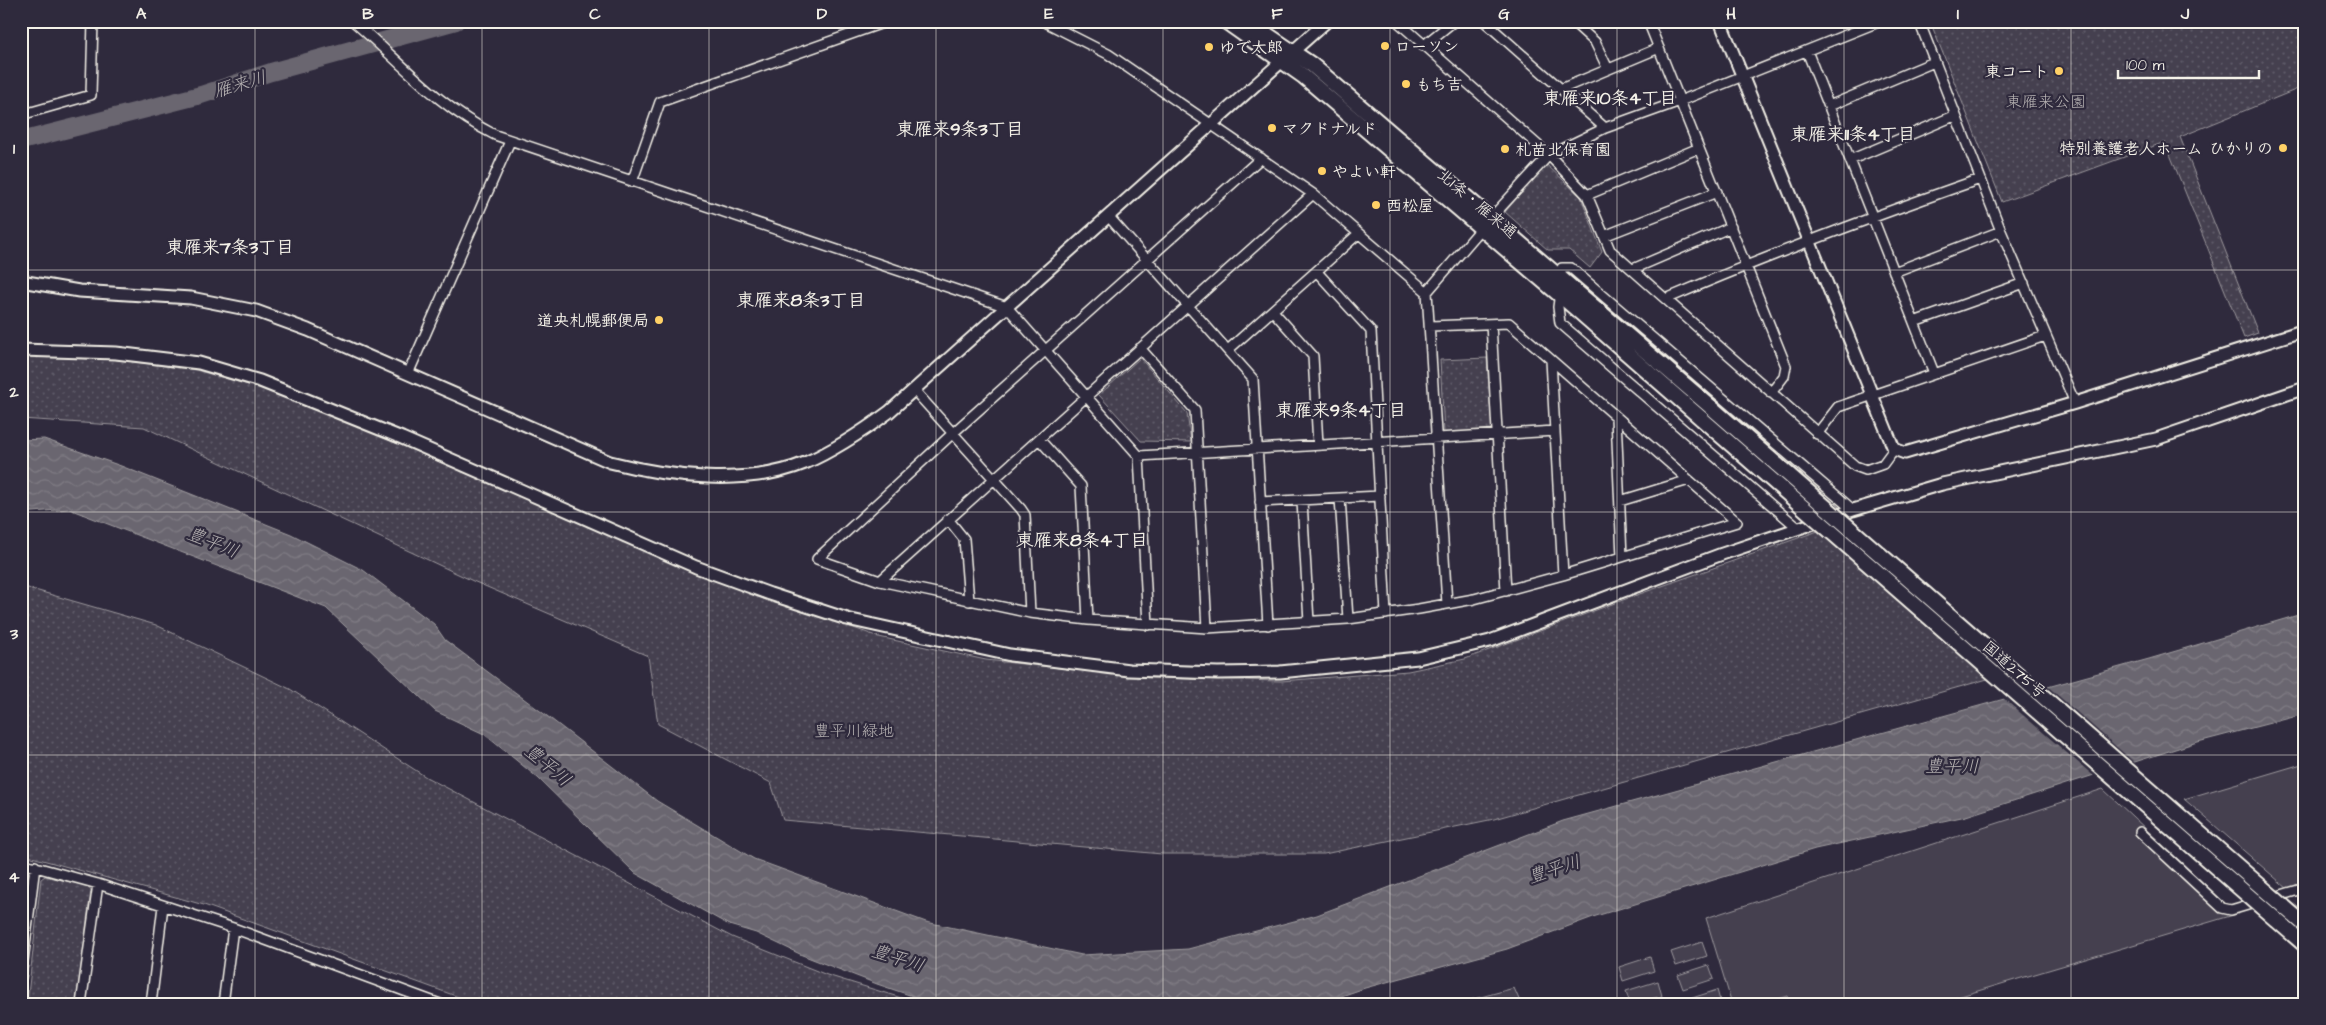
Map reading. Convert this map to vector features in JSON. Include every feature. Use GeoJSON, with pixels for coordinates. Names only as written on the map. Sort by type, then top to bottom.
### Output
{"type":"FeatureCollection","features":[{"type":"Feature","properties":{"kind":"highway","name":"北1条・雁来通"},"geometry":{"type":"LineString","coordinates":[[1225,21],[1303,76],[1702,419]]}},
{"type":"Feature","properties":{"kind":"highway","name":"北1条・雁来通"},"geometry":{"type":"LineString","coordinates":[[1247,21],[1312,65],[1712,408]]}},
{"type":"Feature","properties":{"kind":"highway","name":"国道275号"},"geometry":{"type":"LineString","coordinates":[[1712,408],[2305,925]]}},
{"type":"Feature","properties":{"kind":"highway","name":"国道275号"},"geometry":{"type":"LineString","coordinates":[[1702,419],[2305,946]]}},
{"type":"Feature","properties":{"kind":"street"},"geometry":{"type":"LineString","coordinates":[[21,115],[91,95],[92,21]]}},
{"type":"Feature","properties":{"kind":"street"},"geometry":{"type":"LineString","coordinates":[[632,182],[660,102],[888,21]]}},
{"type":"Feature","properties":{"kind":"street"},"geometry":{"type":"LineString","coordinates":[[1043,21],[1108,54],[1313,194],[1427,292],[1447,604]]}},
{"type":"Feature","properties":{"kind":"street"},"geometry":{"type":"LineString","coordinates":[[21,282],[79,291],[191,298],[240,306],[308,330],[610,462],[647,472],[684,477],[762,474],[802,464],[833,450],[863,431],[914,390],[1007,308],[1326,21]]}},
{"type":"Feature","properties":{"kind":"street"},"geometry":{"type":"LineString","coordinates":[[1397,21],[1423,46],[1549,155],[1587,195],[1610,250],[1855,466],[1866,470],[1883,464],[1894,450]]}},
{"type":"Feature","properties":{"kind":"street"},"geometry":{"type":"LineString","coordinates":[[1423,46],[1454,21]]}},
{"type":"Feature","properties":{"kind":"street"},"geometry":{"type":"LineString","coordinates":[[1484,21],[1605,128]]}},
{"type":"Feature","properties":{"kind":"street"},"geometry":{"type":"LineString","coordinates":[[1572,21],[1594,42],[1608,69]]}},
{"type":"Feature","properties":{"kind":"street"},"geometry":{"type":"LineString","coordinates":[[1648,21],[1786,366],[1784,376],[1771,393]]}},
{"type":"Feature","properties":{"kind":"street"},"geometry":{"type":"LineString","coordinates":[[1720,21],[1870,395],[1894,450]]}},
{"type":"Feature","properties":{"kind":"street"},"geometry":{"type":"LineString","coordinates":[[1491,218],[1549,155],[1605,128],[1680,101],[1881,21]]}},
{"type":"Feature","properties":{"kind":"street"},"geometry":{"type":"LineString","coordinates":[[1919,21],[1954,116],[2001,232],[2075,403]]}},
{"type":"Feature","properties":{"kind":"street"},"geometry":{"type":"LineString","coordinates":[[357,22],[364,32],[390,56],[453,111],[473,124],[510,140],[1007,308],[1139,456],[1148,625]]}},
{"type":"Feature","properties":{"kind":"street"},"geometry":{"type":"LineString","coordinates":[[1561,89],[1659,48]]}},
{"type":"Feature","properties":{"kind":"street"},"geometry":{"type":"LineString","coordinates":[[1807,51],[1934,373]]}},
{"type":"Feature","properties":{"kind":"street"},"geometry":{"type":"LineString","coordinates":[[1829,106],[1934,62]]}},
{"type":"Feature","properties":{"kind":"street"},"geometry":{"type":"LineString","coordinates":[[1850,160],[1954,116]]}},
{"type":"Feature","properties":{"kind":"street"},"geometry":{"type":"LineString","coordinates":[[408,374],[510,140]]}},
{"type":"Feature","properties":{"kind":"street"},"geometry":{"type":"LineString","coordinates":[[1587,195],[1699,148]]}},
{"type":"Feature","properties":{"kind":"street"},"geometry":{"type":"LineString","coordinates":[[1261,158],[1046,352],[953,433],[816,559],[880,581],[1030,613],[1088,620],[1207,628],[1348,619],[1447,604],[1506,591],[1563,575],[1737,522],[1509,323],[1430,326]]}},
{"type":"Feature","properties":{"kind":"street"},"geometry":{"type":"LineString","coordinates":[[1666,299],[1746,265],[1872,217],[1980,179]]}},
{"type":"Feature","properties":{"kind":"street"},"geometry":{"type":"LineString","coordinates":[[1604,236],[1717,192]]}},
{"type":"Feature","properties":{"kind":"street"},"geometry":{"type":"LineString","coordinates":[[880,581],[1313,194]]}},
{"type":"Feature","properties":{"kind":"street"},"geometry":{"type":"LineString","coordinates":[[1108,217],[1253,379],[1268,625]]}},
{"type":"Feature","properties":{"kind":"street"},"geometry":{"type":"LineString","coordinates":[[1633,269],[1731,227]]}},
{"type":"Feature","properties":{"kind":"street"},"geometry":{"type":"LineString","coordinates":[[1427,292],[1482,229]]}},
{"type":"Feature","properties":{"kind":"street"},"geometry":{"type":"LineString","coordinates":[[1894,272],[2001,232]]}},
{"type":"Feature","properties":{"kind":"street"},"geometry":{"type":"LineString","coordinates":[[1228,350],[1358,234]]}},
{"type":"Feature","properties":{"kind":"street"},"geometry":{"type":"LineString","coordinates":[[1798,528],[1560,323],[1558,308],[1560,295],[1559,276],[1562,268],[1571,268],[1853,510]]}},
{"type":"Feature","properties":{"kind":"street"},"geometry":{"type":"LineString","coordinates":[[1317,272],[1371,331],[1386,614]]}},
{"type":"Feature","properties":{"kind":"street"},"geometry":{"type":"LineString","coordinates":[[1914,322],[2024,283]]}},
{"type":"Feature","properties":{"kind":"street"},"geometry":{"type":"LineString","coordinates":[[1273,311],[1313,356],[1318,445]]}},
{"type":"Feature","properties":{"kind":"street"},"geometry":{"type":"LineString","coordinates":[[1491,324],[1506,591]]}},
{"type":"Feature","properties":{"kind":"street"},"geometry":{"type":"LineString","coordinates":[[1894,450],[1905,453],[2075,403],[2305,330]]}},
{"type":"Feature","properties":{"kind":"street"},"geometry":{"type":"LineString","coordinates":[[1818,434],[1838,408],[1870,395],[2045,336]]}},
{"type":"Feature","properties":{"kind":"street"},"geometry":{"type":"LineString","coordinates":[[1140,348],[1195,410],[1207,628]]}},
{"type":"Feature","properties":{"kind":"street"},"geometry":{"type":"LineString","coordinates":[[21,350],[116,353],[199,363],[260,381],[573,511],[696,566],[770,594],[847,619],[1010,655],[1129,670],[1218,673],[1280,672],[1418,658],[1490,640],[1661,576],[1853,510],[1942,484],[2156,439],[2305,388]]}},
{"type":"Feature","properties":{"kind":"street"},"geometry":{"type":"LineString","coordinates":[[1551,360],[1563,575]]}},
{"type":"Feature","properties":{"kind":"street"},"geometry":{"type":"LineString","coordinates":[[914,390],[1025,515],[1030,613]]}},
{"type":"Feature","properties":{"kind":"street"},"geometry":{"type":"LineString","coordinates":[[1616,417],[1622,557]]}},
{"type":"Feature","properties":{"kind":"street"},"geometry":{"type":"LineString","coordinates":[[1139,456],[1197,451],[1555,431]]}},
{"type":"Feature","properties":{"kind":"street"},"geometry":{"type":"LineString","coordinates":[[1039,439],[1081,486],[1088,620]]}},
{"type":"Feature","properties":{"kind":"street"},"geometry":{"type":"LineString","coordinates":[[1620,500],[1689,480]]}},
{"type":"Feature","properties":{"kind":"street"},"geometry":{"type":"LineString","coordinates":[[1260,502],[1380,496]]}},
{"type":"Feature","properties":{"kind":"street"},"geometry":{"type":"LineString","coordinates":[[1340,498],[1348,619]]}},
{"type":"Feature","properties":{"kind":"street"},"geometry":{"type":"LineString","coordinates":[[1302,501],[1309,622]]}},
{"type":"Feature","properties":{"kind":"street"},"geometry":{"type":"LineString","coordinates":[[948,519],[964,539],[969,601]]}},
{"type":"Feature","properties":{"kind":"street"},"geometry":{"type":"LineString","coordinates":[[2140,832],[2222,908],[2231,910],[2305,888]]}},
{"type":"Feature","properties":{"kind":"street"},"geometry":{"type":"LineString","coordinates":[[21,863],[98,884],[234,928],[424,1001],[440,1004]]}},
{"type":"Feature","properties":{"kind":"street"},"geometry":{"type":"LineString","coordinates":[[21,977],[35,866]]}},
{"type":"Feature","properties":{"kind":"street"},"geometry":{"type":"LineString","coordinates":[[81,1004],[98,884]]}},
{"type":"Feature","properties":{"kind":"street"},"geometry":{"type":"LineString","coordinates":[[151,1004],[163,906]]}},
{"type":"Feature","properties":{"kind":"street"},"geometry":{"type":"LineString","coordinates":[[223,1004],[234,928]]}},
{"type":"Feature","properties":{"kind":"green space","name":"東雁来公園"},"geometry":{"type":"Polygon","coordinates":[[[1930,21],[2305,21],[2305,86],[2180,137],[2258,333],[2244,338],[2165,142],[2002,202],[1930,21]]]}},
{"type":"Feature","properties":{"kind":"green space"},"geometry":{"type":"Polygon","coordinates":[[[1546,164],[1581,197],[1602,252],[1590,268],[1569,250],[1548,250],[1505,212],[1546,164]]]}},
{"type":"Feature","properties":{"kind":"green space","name":"豊平川緑地"},"geometry":{"type":"Polygon","coordinates":[[[21,356],[96,357],[196,370],[287,396],[690,570],[879,637],[986,660],[1152,678],[1281,681],[1408,671],[1465,659],[1631,597],[1818,531],[1991,678],[1494,819],[1324,854],[1162,854],[783,820],[771,783],[658,724],[648,656],[473,581],[144,427],[21,419],[21,356]]]}},
{"type":"Feature","properties":{"kind":"green space"},"geometry":{"type":"Polygon","coordinates":[[[1140,358],[1187,413],[1191,442],[1141,441],[1099,395],[1140,358]]]}},
{"type":"Feature","properties":{"kind":"green space"},"geometry":{"type":"Polygon","coordinates":[[[1487,358],[1492,431],[1444,433],[1440,360],[1487,358]]]}},
{"type":"Feature","properties":{"kind":"green space"},"geometry":{"type":"Polygon","coordinates":[[[21,586],[156,625],[290,689],[426,777],[732,937],[827,975],[921,1004],[478,1004],[204,905],[21,854],[21,586]]]}},
{"type":"Feature","properties":{"kind":"green space"},"geometry":{"type":"Polygon","coordinates":[[[2305,763],[2305,881],[2288,889],[2184,799],[2305,763]]]}},
{"type":"Feature","properties":{"kind":"green space"},"geometry":{"type":"Polygon","coordinates":[[[2103,789],[2237,914],[1934,1004],[1790,1004],[1787,996],[1761,1004],[1732,1004],[1706,918],[2103,789]]]}},
{"type":"Feature","properties":{"kind":"green space"},"geometry":{"type":"Polygon","coordinates":[[[45,876],[88,886],[91,890],[76,1004],[27,1004],[41,879],[45,876]]]}},
{"type":"Feature","properties":{"kind":"green space"},"geometry":{"type":"Polygon","coordinates":[[[1702,942],[1707,956],[1676,966],[1671,952],[1702,942]]]}},
{"type":"Feature","properties":{"kind":"green space"},"geometry":{"type":"Polygon","coordinates":[[[1650,957],[1654,971],[1623,981],[1619,967],[1650,957]]]}},
{"type":"Feature","properties":{"kind":"green space"},"geometry":{"type":"Polygon","coordinates":[[[1709,965],[1714,979],[1683,989],[1678,975],[1709,965]]]}},
{"type":"Feature","properties":{"kind":"green space"},"geometry":{"type":"Polygon","coordinates":[[[1658,981],[1662,996],[1630,1004],[1626,991],[1658,981]]]}},
{"type":"Feature","properties":{"kind":"green space"},"geometry":{"type":"Polygon","coordinates":[[[1514,988],[1521,1004],[1455,1004],[1514,988]]]}},
{"type":"Feature","properties":{"kind":"green space"},"geometry":{"type":"Polygon","coordinates":[[[1717,990],[1721,1004],[1687,1004],[1686,1000],[1717,990]]]}},
{"type":"Feature","properties":{"kind":"water","name":"豊平川"},"geometry":{"type":"Polygon","coordinates":[[[44,439],[121,466],[291,534],[363,570],[434,624],[445,640],[657,801],[754,859],[926,922],[1082,955],[1188,949],[1317,915],[1563,821],[2149,659],[2305,613],[2305,714],[2194,743],[1966,816],[1815,849],[1596,916],[1507,949],[1365,988],[1318,1004],[936,1004],[877,984],[802,955],[756,933],[729,925],[635,873],[538,778],[484,734],[435,711],[326,608],[69,509],[21,513],[21,440],[44,439]]]}},
{"type":"Feature","properties":{"kind":"pier"},"geometry":{"type":"Polygon","coordinates":[[[2046,685],[2136,764],[2095,777],[2002,697],[2046,685]]]}},
{"type":"Feature","properties":{"kind":"waterway","name":"雁来川"},"geometry":{"type":"LineString","coordinates":[[21,141],[201,95],[271,72],[456,21]]}},
{"type":"Feature","properties":{"kind":"place","name":"ローソン"},"geometry":{"type":"Point","coordinates":[1385,46]}},
{"type":"Feature","properties":{"kind":"place","name":"ゆで太郎"},"geometry":{"type":"Point","coordinates":[1209,47]}},
{"type":"Feature","properties":{"kind":"place","name":"東コート"},"geometry":{"type":"Point","coordinates":[2059,71]}},
{"type":"Feature","properties":{"kind":"place","name":"もち吉"},"geometry":{"type":"Point","coordinates":[1406,84]}},
{"type":"Feature","properties":{"kind":"place","name":"マクドナルド"},"geometry":{"type":"Point","coordinates":[1272,128]}},
{"type":"Feature","properties":{"kind":"place","name":"特別養護老人ホーム ひかりの"},"geometry":{"type":"Point","coordinates":[2283,148]}},
{"type":"Feature","properties":{"kind":"place","name":"札苗北保育園"},"geometry":{"type":"Point","coordinates":[1505,149]}},
{"type":"Feature","properties":{"kind":"place","name":"やよい軒"},"geometry":{"type":"Point","coordinates":[1322,171]}},
{"type":"Feature","properties":{"kind":"place","name":"西松屋"},"geometry":{"type":"Point","coordinates":[1376,205]}},
{"type":"Feature","properties":{"kind":"place","name":"道央札幌郵便局"},"geometry":{"type":"Point","coordinates":[659,320]}},
{"type":"Feature","properties":{"kind":"district","name":"東雁来10条4丁目"},"geometry":{"type":"Point","coordinates":[1610,98]}},
{"type":"Feature","properties":{"kind":"district","name":"東雁来9条3丁目"},"geometry":{"type":"Point","coordinates":[960,129]}},
{"type":"Feature","properties":{"kind":"district","name":"東雁来11条4丁目"},"geometry":{"type":"Point","coordinates":[1853,134]}},
{"type":"Feature","properties":{"kind":"district","name":"東雁来7条3丁目"},"geometry":{"type":"Point","coordinates":[230,247]}},
{"type":"Feature","properties":{"kind":"district","name":"東雁来8条3丁目"},"geometry":{"type":"Point","coordinates":[801,300]}},
{"type":"Feature","properties":{"kind":"district","name":"東雁来9条4丁目"},"geometry":{"type":"Point","coordinates":[1341,410]}},
{"type":"Feature","properties":{"kind":"district","name":"東雁来8条4丁目"},"geometry":{"type":"Point","coordinates":[1082,540]}}]}
